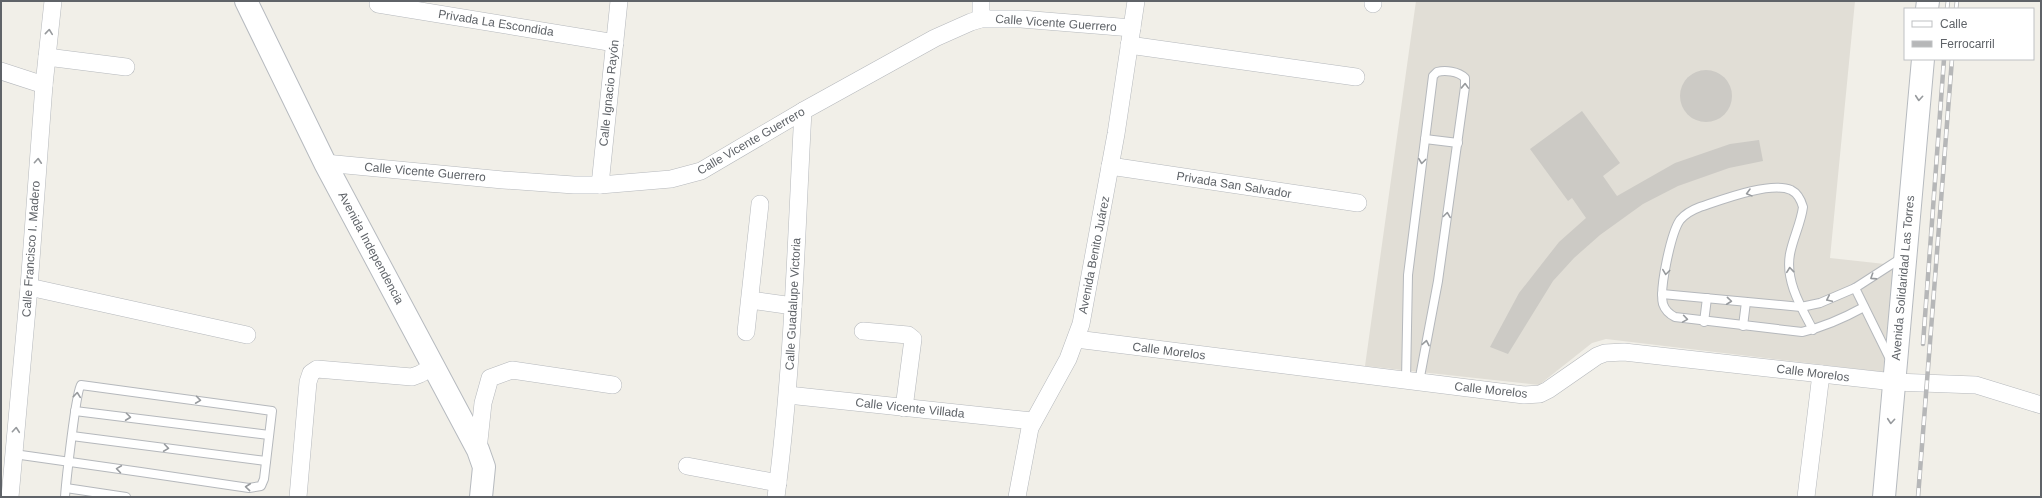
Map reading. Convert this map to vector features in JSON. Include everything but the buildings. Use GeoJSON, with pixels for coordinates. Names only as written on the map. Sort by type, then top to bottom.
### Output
{"type":"FeatureCollection","features":[{"type":"Feature","properties":{"kind":"street","name":"Calle Francisco I. Madero"},"geometry":{"type":"LineString","coordinates":[[10,497],[29,286],[44,85],[53,1]]}},
{"type":"Feature","properties":{"kind":"street","name":"Avenida Independencia"},"geometry":{"type":"LineString","coordinates":[[246,1],[325,163],[478,450],[484,467],[481,497]]}},
{"type":"Feature","properties":{"kind":"street","name":"Calle Ignacio Rayón"},"geometry":{"type":"LineString","coordinates":[[600,185],[619,1]]}},
{"type":"Feature","properties":{"kind":"street"},"geometry":{"type":"LineString","coordinates":[[981,1],[981,19]]}},
{"type":"Feature","properties":{"kind":"street","name":"Avenida Benito Juárez"},"geometry":{"type":"LineString","coordinates":[[1017,497],[1028,434],[1032,421],[1068,359],[1076,339],[1084,308],[1110,166],[1136,1]]}},
{"type":"Feature","properties":{"kind":"street","name":"Privada La Escondida"},"geometry":{"type":"LineString","coordinates":[[378,4],[614,43]]}},
{"type":"Feature","properties":{"kind":"street","name":"Calle Vicente Guerrero"},"geometry":{"type":"LineString","coordinates":[[325,163],[510,180],[600,185],[671,179],[695,173],[719,162],[803,111],[935,38],[981,19],[1021,19],[1130,36],[1356,77]]}},
{"type":"Feature","properties":{"kind":"street"},"geometry":{"type":"LineString","coordinates":[[47,57],[126,67]]}},
{"type":"Feature","properties":{"kind":"street","name":"Avenida Solidaridad Las Torres"},"geometry":{"type":"LineString","coordinates":[[1884,497],[1923,60]]}},
{"type":"Feature","properties":{"kind":"street"},"geometry":{"type":"LineString","coordinates":[[1,71],[44,85]]}},
{"type":"Feature","properties":{"kind":"street","name":"Calle Guadalupe Victoria"},"geometry":{"type":"LineString","coordinates":[[777,490],[788,396],[803,111]]}},
{"type":"Feature","properties":{"kind":"street","name":"Privada San Salvador"},"geometry":{"type":"LineString","coordinates":[[1110,166],[1358,203]]}},
{"type":"Feature","properties":{"kind":"street"},"geometry":{"type":"LineString","coordinates":[[746,332],[760,204]]}},
{"type":"Feature","properties":{"kind":"street"},"geometry":{"type":"LineString","coordinates":[[29,286],[248,335]]}},
{"type":"Feature","properties":{"kind":"street"},"geometry":{"type":"LineString","coordinates":[[750,300],[793,306]]}},
{"type":"Feature","properties":{"kind":"street"},"geometry":{"type":"LineString","coordinates":[[863,331],[908,335],[913,339],[904,408]]}},
{"type":"Feature","properties":{"kind":"street","name":"Calle Morelos"},"geometry":{"type":"LineString","coordinates":[[1076,339],[1532,395],[1548,390],[1597,356],[1614,352],[1821,374],[1894,376],[1976,385],[2041,405]]}},
{"type":"Feature","properties":{"kind":"street"},"geometry":{"type":"LineString","coordinates":[[298,497],[308,382],[311,373],[317,369],[412,377],[434,366]]}},
{"type":"Feature","properties":{"kind":"street"},"geometry":{"type":"LineString","coordinates":[[478,450],[483,403],[490,378],[512,370],[613,385]]}},
{"type":"Feature","properties":{"kind":"street"},"geometry":{"type":"LineString","coordinates":[[1806,497],[1821,374]]}},
{"type":"Feature","properties":{"kind":"street","name":"Calle Vicente Villada"},"geometry":{"type":"LineString","coordinates":[[788,396],[1032,421]]}},
{"type":"Feature","properties":{"kind":"street"},"geometry":{"type":"LineString","coordinates":[[687,466],[777,490]]}},
{"type":"Feature","properties":{"kind":"lane"},"geometry":{"type":"LineString","coordinates":[[1444,71],[1462,75],[1466,82],[1438,281],[1412,381],[1408,275],[1433,76],[1437,72],[1444,71]]}},
{"type":"Feature","properties":{"kind":"lane"},"geometry":{"type":"LineString","coordinates":[[1425,139],[1458,143]]}},
{"type":"Feature","properties":{"kind":"lane"},"geometry":{"type":"LineString","coordinates":[[1813,330],[1801,307],[1791,282],[1789,263],[1803,207],[1794,192],[1784,188],[1761,189],[1700,207],[1685,215],[1676,226],[1671,238],[1662,294],[1663,303],[1670,314],[1684,319],[1704,322],[1795,332],[1813,330],[1864,307]]}},
{"type":"Feature","properties":{"kind":"lane"},"geometry":{"type":"LineString","coordinates":[[1662,294],[1801,307],[1820,303],[1855,288],[1905,255]]}},
{"type":"Feature","properties":{"kind":"lane"},"geometry":{"type":"LineString","coordinates":[[1855,288],[1894,376]]}},
{"type":"Feature","properties":{"kind":"lane"},"geometry":{"type":"LineString","coordinates":[[1704,322],[1707,298]]}},
{"type":"Feature","properties":{"kind":"lane"},"geometry":{"type":"LineString","coordinates":[[1743,326],[1746,302]]}},
{"type":"Feature","properties":{"kind":"lane"},"geometry":{"type":"LineString","coordinates":[[14,454],[69,462],[252,488],[259,487],[263,483],[272,411],[85,384],[80,385],[78,388],[76,410],[72,436],[69,462],[66,488],[65,497]]}},
{"type":"Feature","properties":{"kind":"lane"},"geometry":{"type":"LineString","coordinates":[[76,410],[269,435]]}},
{"type":"Feature","properties":{"kind":"lane"},"geometry":{"type":"LineString","coordinates":[[72,436],[266,462]]}},
{"type":"Feature","properties":{"kind":"lane"},"geometry":{"type":"LineString","coordinates":[[66,488],[126,497]]}},
{"type":"Feature","properties":{"kind":"shaded area"},"geometry":{"type":"Polygon","coordinates":[[[1416,1],[1855,1],[1830,258],[1894,265],[1883,372],[1606,339],[1592,343],[1539,385],[1365,366],[1416,1]]]}},
{"type":"Feature","properties":{"kind":"railway"},"geometry":{"type":"LineString","coordinates":[[1947,8],[1948,1]]}},
{"type":"Feature","properties":{"kind":"railway"},"geometry":{"type":"LineString","coordinates":[[1956,8],[1957,1]]}},
{"type":"Feature","properties":{"kind":"railway"},"geometry":{"type":"LineString","coordinates":[[1923,344],[1944,60]]}},
{"type":"Feature","properties":{"kind":"railway"},"geometry":{"type":"LineString","coordinates":[[1918,497],[1952,60]]}}]}
